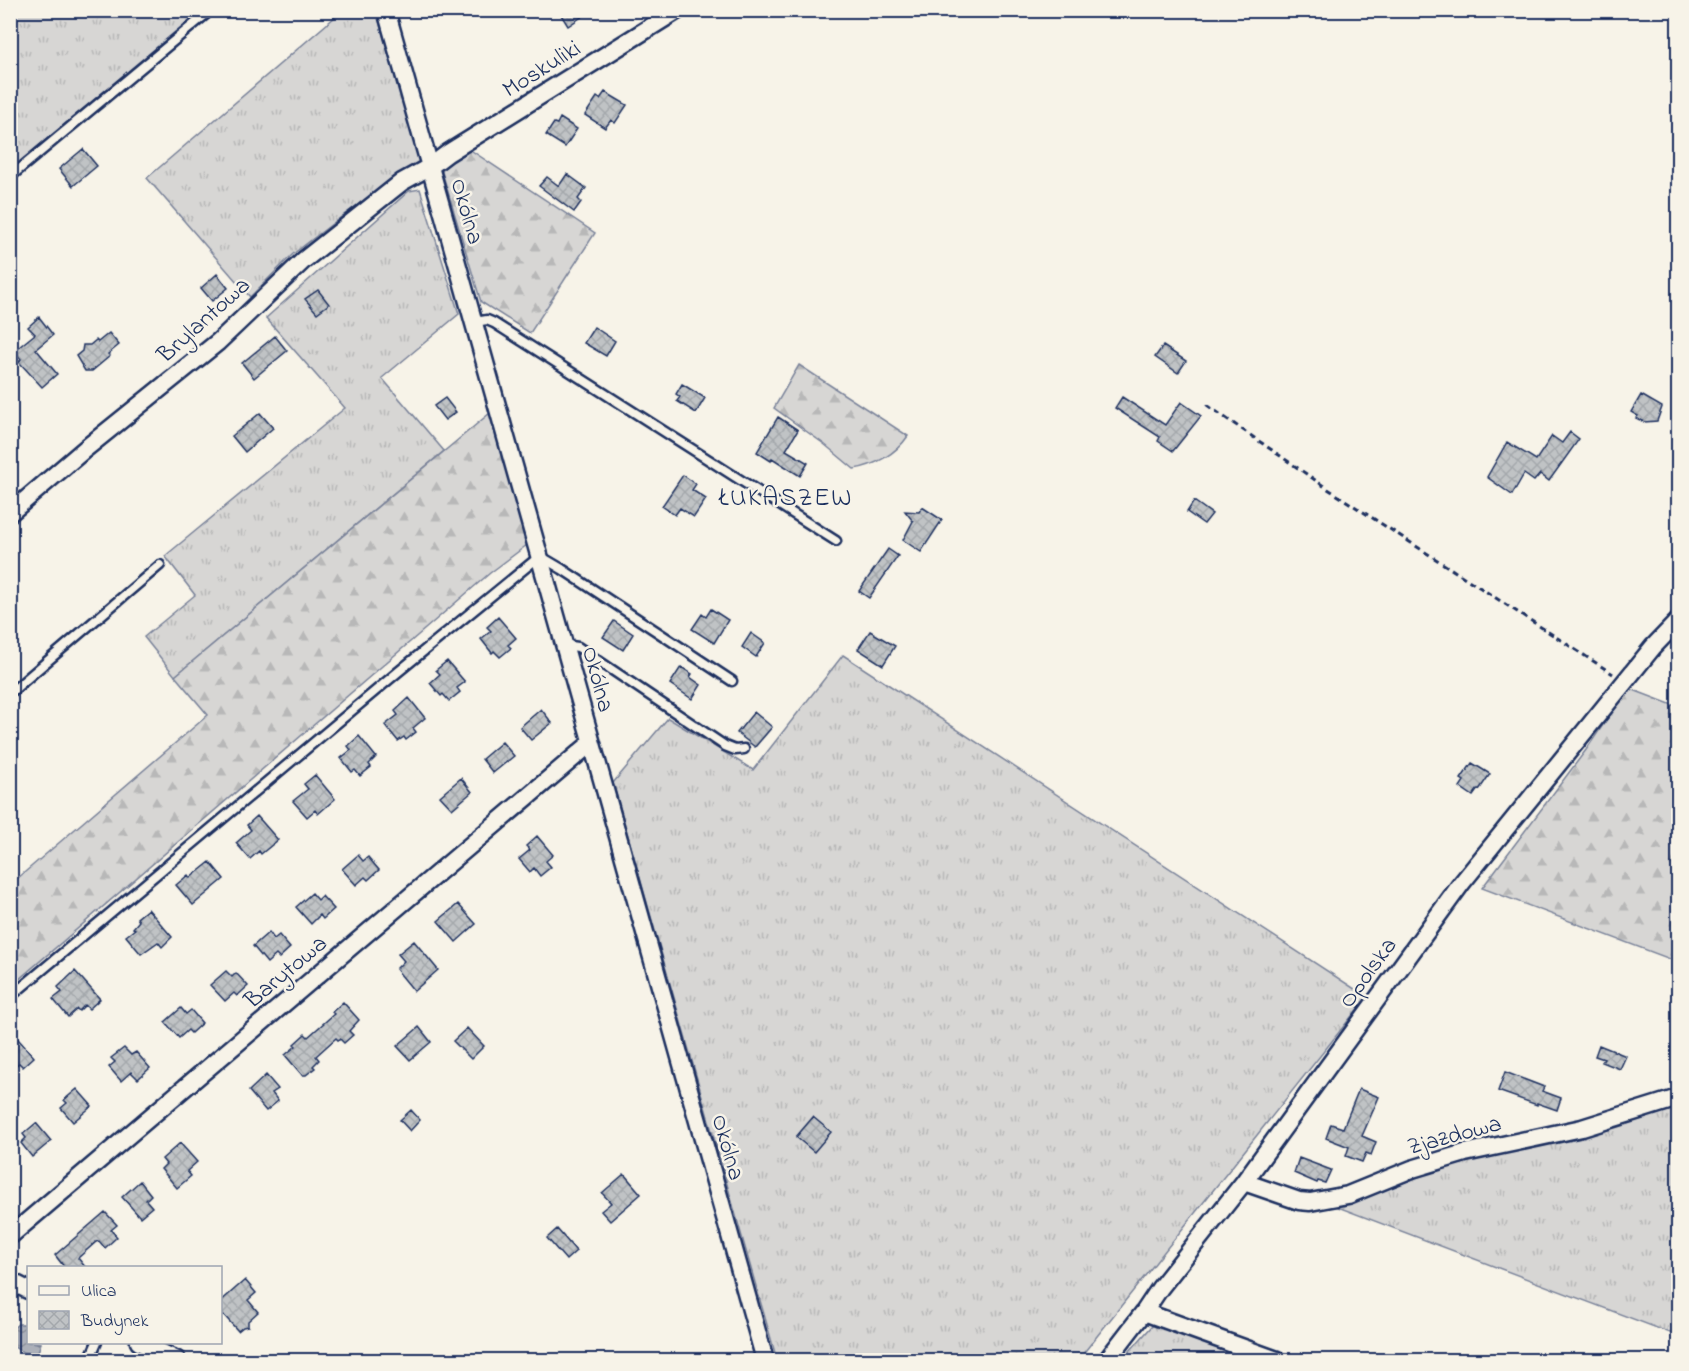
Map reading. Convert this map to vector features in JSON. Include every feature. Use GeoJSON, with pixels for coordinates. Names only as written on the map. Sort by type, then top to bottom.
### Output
{"type":"FeatureCollection","features":[{"type":"Feature","properties":{"kind":"street","name":"Okólna"},"geometry":{"type":"LineString","coordinates":[[386,10],[765,1360]]}},
{"type":"Feature","properties":{"kind":"street","name":"Moskuliki"},"geometry":{"type":"LineString","coordinates":[[431,166],[448,153],[678,10]]}},
{"type":"Feature","properties":{"kind":"street","name":"Brylantowa"},"geometry":{"type":"LineString","coordinates":[[10,513],[85,449],[218,342],[304,260],[402,182],[431,166]]}},
{"type":"Feature","properties":{"kind":"street","name":"Opolska"},"geometry":{"type":"LineString","coordinates":[[1107,1360],[1160,1288],[1244,1182],[1461,884],[1653,647],[1678,621]]}},
{"type":"Feature","properties":{"kind":"street","name":"Barytowa"},"geometry":{"type":"LineString","coordinates":[[10,1236],[591,743]]}},
{"type":"Feature","properties":{"kind":"street","name":"Zjazdowa"},"geometry":{"type":"LineString","coordinates":[[1244,1182],[1299,1201],[1310,1202],[1348,1195],[1412,1168],[1465,1153],[1582,1128],[1678,1098]]}},
{"type":"Feature","properties":{"kind":"street"},"geometry":{"type":"LineString","coordinates":[[10,1281],[27,1290]]}},
{"type":"Feature","properties":{"kind":"street"},"geometry":{"type":"LineString","coordinates":[[1144,1312],[1277,1360]]}},
{"type":"Feature","properties":{"kind":"street"},"geometry":{"type":"LineString","coordinates":[[143,1344],[177,1360]]}},
{"type":"Feature","properties":{"kind":"lane"},"geometry":{"type":"LineString","coordinates":[[10,177],[211,10]]}},
{"type":"Feature","properties":{"kind":"lane"},"geometry":{"type":"LineString","coordinates":[[475,322],[487,320],[494,323],[836,541]]}},
{"type":"Feature","properties":{"kind":"lane"},"geometry":{"type":"LineString","coordinates":[[10,997],[540,556],[732,681]]}},
{"type":"Feature","properties":{"kind":"lane"},"geometry":{"type":"LineString","coordinates":[[10,693],[160,565]]}},
{"type":"Feature","properties":{"kind":"lane"},"geometry":{"type":"LineString","coordinates":[[564,645],[578,647],[725,746],[735,750],[744,749]]}},
{"type":"Feature","properties":{"kind":"lane"},"geometry":{"type":"LineString","coordinates":[[89,1360],[96,1344]]}},
{"type":"Feature","properties":{"kind":"path"},"geometry":{"type":"LineString","coordinates":[[1207,405],[1328,489],[1625,682]]}},
{"type":"Feature","properties":{"kind":"green space"},"geometry":{"type":"Polygon","coordinates":[[[11,10],[200,10],[200,11],[11,169],[11,10]]]}},
{"type":"Feature","properties":{"kind":"green space"},"geometry":{"type":"Polygon","coordinates":[[[342,11],[376,11],[420,161],[293,254],[250,297],[147,178],[342,11]]]}},
{"type":"Feature","properties":{"kind":"green space"},"geometry":{"type":"Polygon","coordinates":[[[469,149],[595,233],[530,333],[481,302],[442,172],[445,163],[469,149]]]}},
{"type":"Feature","properties":{"kind":"green space"},"geometry":{"type":"Polygon","coordinates":[[[420,189],[459,314],[382,378],[444,451],[175,676],[144,637],[195,595],[165,556],[345,408],[266,318],[409,191],[420,189]]]}},
{"type":"Feature","properties":{"kind":"green space"},"geometry":{"type":"Polygon","coordinates":[[[799,365],[908,436],[884,458],[854,469],[774,408],[799,365]]]}},
{"type":"Feature","properties":{"kind":"green space"},"geometry":{"type":"Polygon","coordinates":[[[490,413],[526,531],[527,545],[490,573],[11,986],[11,884],[208,715],[175,676],[490,413]]]}},
{"type":"Feature","properties":{"kind":"green space"},"geometry":{"type":"Polygon","coordinates":[[[843,655],[1367,997],[1078,1360],[777,1360],[613,783],[668,718],[753,770],[843,655]]]}},
{"type":"Feature","properties":{"kind":"green space"},"geometry":{"type":"Polygon","coordinates":[[[1628,688],[1678,707],[1678,962],[1482,888],[1586,750],[1628,688]]]}},
{"type":"Feature","properties":{"kind":"green space"},"geometry":{"type":"Polygon","coordinates":[[[1678,1105],[1678,1336],[1335,1206],[1453,1164],[1592,1133],[1678,1105]]]}},
{"type":"Feature","properties":{"kind":"green space"},"geometry":{"type":"Polygon","coordinates":[[[1153,1325],[1252,1360],[1122,1360],[1153,1325]]]}},
{"type":"Feature","properties":{"kind":"water"},"geometry":{"type":"Polygon","coordinates":[[[18,1324],[27,1326],[27,1344],[41,1344],[38,1352],[26,1352],[14,1347],[11,1330],[18,1324]]]}},
{"type":"Feature","properties":{"kind":"building"},"geometry":{"type":"Polygon","coordinates":[[[558,10],[592,10],[568,26],[558,10]]]}},
{"type":"Feature","properties":{"kind":"building"},"geometry":{"type":"Polygon","coordinates":[[[605,92],[627,105],[615,123],[611,120],[605,128],[585,115],[597,97],[600,99],[605,92]]]}},
{"type":"Feature","properties":{"kind":"building"},"geometry":{"type":"Polygon","coordinates":[[[560,118],[577,129],[565,147],[546,135],[560,118]]]}},
{"type":"Feature","properties":{"kind":"building"},"geometry":{"type":"Polygon","coordinates":[[[83,149],[97,166],[73,186],[59,169],[83,149]]]}},
{"type":"Feature","properties":{"kind":"building"},"geometry":{"type":"Polygon","coordinates":[[[567,174],[586,188],[578,199],[581,202],[574,212],[539,186],[547,177],[559,186],[567,174]]]}},
{"type":"Feature","properties":{"kind":"building"},"geometry":{"type":"Polygon","coordinates":[[[217,274],[228,288],[212,301],[201,288],[217,274]]]}},
{"type":"Feature","properties":{"kind":"building"},"geometry":{"type":"Polygon","coordinates":[[[318,290],[329,304],[317,313],[305,299],[318,290]]]}},
{"type":"Feature","properties":{"kind":"building"},"geometry":{"type":"Polygon","coordinates":[[[39,317],[53,335],[36,349],[57,374],[42,387],[19,362],[21,359],[14,351],[35,334],[28,327],[39,317]]]}},
{"type":"Feature","properties":{"kind":"building"},"geometry":{"type":"Polygon","coordinates":[[[594,327],[615,341],[606,356],[584,343],[594,327]]]}},
{"type":"Feature","properties":{"kind":"building"},"geometry":{"type":"Polygon","coordinates":[[[109,333],[119,345],[92,371],[85,371],[76,356],[82,351],[83,345],[90,345],[96,340],[98,342],[109,333]]]}},
{"type":"Feature","properties":{"kind":"building"},"geometry":{"type":"Polygon","coordinates":[[[275,336],[287,351],[254,378],[242,363],[275,336]]]}},
{"type":"Feature","properties":{"kind":"building"},"geometry":{"type":"Polygon","coordinates":[[[1163,346],[1186,361],[1178,373],[1155,357],[1163,346]]]}},
{"type":"Feature","properties":{"kind":"building"},"geometry":{"type":"Polygon","coordinates":[[[682,384],[705,398],[696,413],[677,401],[680,397],[676,394],[682,384]]]}},
{"type":"Feature","properties":{"kind":"building"},"geometry":{"type":"Polygon","coordinates":[[[1641,395],[1662,407],[1657,421],[1644,422],[1631,412],[1641,395]]]}},
{"type":"Feature","properties":{"kind":"building"},"geometry":{"type":"Polygon","coordinates":[[[1122,397],[1165,425],[1181,402],[1201,416],[1173,451],[1158,441],[1160,437],[1115,408],[1122,397]]]}},
{"type":"Feature","properties":{"kind":"building"},"geometry":{"type":"Polygon","coordinates":[[[445,398],[456,412],[445,420],[434,406],[445,398]]]}},
{"type":"Feature","properties":{"kind":"building"},"geometry":{"type":"Polygon","coordinates":[[[260,413],[273,428],[245,452],[232,436],[260,413]]]}},
{"type":"Feature","properties":{"kind":"building"},"geometry":{"type":"Polygon","coordinates":[[[778,417],[798,430],[786,450],[808,463],[800,476],[772,458],[771,461],[757,452],[778,417]]]}},
{"type":"Feature","properties":{"kind":"building"},"geometry":{"type":"Polygon","coordinates":[[[1570,432],[1579,439],[1549,481],[1540,474],[1534,481],[1524,474],[1512,495],[1487,477],[1507,442],[1536,460],[1552,436],[1562,443],[1570,432]]]}},
{"type":"Feature","properties":{"kind":"building"},"geometry":{"type":"Polygon","coordinates":[[[683,475],[696,484],[692,490],[706,499],[694,517],[680,508],[675,515],[662,506],[683,475]]]}},
{"type":"Feature","properties":{"kind":"building"},"geometry":{"type":"Polygon","coordinates":[[[1194,501],[1212,514],[1204,524],[1187,512],[1194,501]]]}},
{"type":"Feature","properties":{"kind":"building"},"geometry":{"type":"Polygon","coordinates":[[[922,507],[942,520],[921,552],[903,540],[913,521],[905,511],[919,512],[922,507]]]}},
{"type":"Feature","properties":{"kind":"building"},"geometry":{"type":"Polygon","coordinates":[[[888,549],[898,556],[869,598],[859,591],[888,549]]]}},
{"type":"Feature","properties":{"kind":"building"},"geometry":{"type":"Polygon","coordinates":[[[711,609],[728,620],[714,643],[692,629],[702,614],[706,617],[711,609]]]}},
{"type":"Feature","properties":{"kind":"building"},"geometry":{"type":"Polygon","coordinates":[[[498,617],[516,638],[508,645],[511,648],[500,657],[494,651],[492,653],[481,639],[491,631],[487,627],[498,617]]]}},
{"type":"Feature","properties":{"kind":"building"},"geometry":{"type":"Polygon","coordinates":[[[614,621],[633,634],[623,650],[603,637],[614,621]]]}},
{"type":"Feature","properties":{"kind":"building"},"geometry":{"type":"Polygon","coordinates":[[[870,631],[895,646],[883,665],[858,649],[870,631]]]}},
{"type":"Feature","properties":{"kind":"building"},"geometry":{"type":"Polygon","coordinates":[[[751,633],[765,643],[756,657],[742,647],[751,633]]]}},
{"type":"Feature","properties":{"kind":"building"},"geometry":{"type":"Polygon","coordinates":[[[447,661],[465,682],[457,688],[460,692],[449,701],[443,694],[441,696],[430,683],[440,674],[436,670],[447,661]]]}},
{"type":"Feature","properties":{"kind":"building"},"geometry":{"type":"Polygon","coordinates":[[[681,667],[692,674],[690,677],[701,685],[692,699],[670,684],[681,667]]]}},
{"type":"Feature","properties":{"kind":"building"},"geometry":{"type":"Polygon","coordinates":[[[409,698],[425,718],[413,728],[416,732],[406,740],[404,737],[398,741],[385,725],[398,715],[395,711],[409,698]]]}},
{"type":"Feature","properties":{"kind":"building"},"geometry":{"type":"Polygon","coordinates":[[[541,709],[552,723],[531,740],[520,727],[541,709]]]}},
{"type":"Feature","properties":{"kind":"building"},"geometry":{"type":"Polygon","coordinates":[[[754,712],[772,727],[755,747],[737,733],[754,712]]]}},
{"type":"Feature","properties":{"kind":"building"},"geometry":{"type":"Polygon","coordinates":[[[359,736],[376,757],[369,764],[371,767],[360,776],[355,770],[352,772],[341,758],[351,750],[348,746],[359,736]]]}},
{"type":"Feature","properties":{"kind":"building"},"geometry":{"type":"Polygon","coordinates":[[[502,742],[514,756],[493,773],[482,759],[502,742]]]}},
{"type":"Feature","properties":{"kind":"building"},"geometry":{"type":"Polygon","coordinates":[[[1472,763],[1490,774],[1473,796],[1460,787],[1464,781],[1461,779],[1472,763]]]}},
{"type":"Feature","properties":{"kind":"building"},"geometry":{"type":"Polygon","coordinates":[[[315,775],[335,799],[318,814],[315,810],[307,817],[293,801],[308,789],[304,784],[315,775]]]}},
{"type":"Feature","properties":{"kind":"building"},"geometry":{"type":"Polygon","coordinates":[[[461,778],[472,792],[452,809],[440,796],[461,778]]]}},
{"type":"Feature","properties":{"kind":"building"},"geometry":{"type":"Polygon","coordinates":[[[257,816],[278,840],[261,854],[259,851],[250,859],[236,843],[251,830],[247,825],[257,816]]]}},
{"type":"Feature","properties":{"kind":"building"},"geometry":{"type":"Polygon","coordinates":[[[537,836],[553,855],[546,861],[551,867],[540,876],[534,868],[530,872],[519,859],[530,850],[526,846],[537,836]]]}},
{"type":"Feature","properties":{"kind":"building"},"geometry":{"type":"Polygon","coordinates":[[[358,855],[363,861],[368,857],[379,870],[368,880],[365,877],[356,885],[342,869],[358,855]]]}},
{"type":"Feature","properties":{"kind":"building"},"geometry":{"type":"Polygon","coordinates":[[[210,862],[224,879],[193,905],[176,885],[188,875],[190,878],[210,862]]]}},
{"type":"Feature","properties":{"kind":"building"},"geometry":{"type":"Polygon","coordinates":[[[312,893],[318,900],[322,896],[334,909],[323,919],[320,915],[311,924],[296,907],[312,893]]]}},
{"type":"Feature","properties":{"kind":"building"},"geometry":{"type":"Polygon","coordinates":[[[458,904],[476,924],[456,942],[438,921],[458,904]]]}},
{"type":"Feature","properties":{"kind":"building"},"geometry":{"type":"Polygon","coordinates":[[[148,909],[172,937],[162,947],[158,942],[141,954],[126,936],[135,929],[133,928],[139,921],[137,918],[148,909]]]}},
{"type":"Feature","properties":{"kind":"building"},"geometry":{"type":"Polygon","coordinates":[[[269,932],[274,939],[279,935],[290,948],[279,958],[276,955],[267,963],[253,946],[269,932]]]}},
{"type":"Feature","properties":{"kind":"building"},"geometry":{"type":"Polygon","coordinates":[[[414,941],[438,970],[414,991],[396,969],[404,961],[398,954],[414,941]]]}},
{"type":"Feature","properties":{"kind":"building"},"geometry":{"type":"Polygon","coordinates":[[[75,971],[100,999],[89,1009],[85,1005],[68,1017],[53,999],[62,992],[58,987],[75,971]]]}},
{"type":"Feature","properties":{"kind":"building"},"geometry":{"type":"Polygon","coordinates":[[[226,971],[232,977],[236,973],[248,986],[237,996],[234,993],[225,1001],[210,985],[226,971]]]}},
{"type":"Feature","properties":{"kind":"building"},"geometry":{"type":"Polygon","coordinates":[[[343,1002],[359,1020],[349,1031],[353,1035],[344,1043],[336,1038],[316,1056],[319,1060],[313,1066],[315,1068],[306,1075],[302,1075],[285,1055],[305,1034],[308,1037],[334,1014],[332,1012],[343,1002]]]}},
{"type":"Feature","properties":{"kind":"building"},"geometry":{"type":"Polygon","coordinates":[[[181,1008],[186,1014],[191,1010],[202,1023],[191,1033],[188,1030],[179,1038],[165,1022],[181,1008]]]}},
{"type":"Feature","properties":{"kind":"building"},"geometry":{"type":"Polygon","coordinates":[[[419,1027],[431,1042],[410,1060],[397,1046],[419,1027]]]}},
{"type":"Feature","properties":{"kind":"building"},"geometry":{"type":"Polygon","coordinates":[[[467,1028],[484,1046],[471,1059],[453,1041],[467,1028]]]}},
{"type":"Feature","properties":{"kind":"building"},"geometry":{"type":"Polygon","coordinates":[[[10,1030],[34,1057],[23,1067],[19,1063],[10,1070],[10,1030]]]}},
{"type":"Feature","properties":{"kind":"building"},"geometry":{"type":"Polygon","coordinates":[[[1599,1045],[1626,1056],[1620,1069],[1602,1062],[1604,1059],[1595,1056],[1599,1045]]]}},
{"type":"Feature","properties":{"kind":"building"},"geometry":{"type":"Polygon","coordinates":[[[124,1048],[131,1055],[136,1052],[150,1068],[138,1079],[131,1072],[121,1081],[109,1067],[115,1062],[111,1058],[124,1048]]]}},
{"type":"Feature","properties":{"kind":"building"},"geometry":{"type":"Polygon","coordinates":[[[1505,1072],[1544,1087],[1542,1091],[1561,1098],[1557,1110],[1498,1091],[1505,1072]]]}},
{"type":"Feature","properties":{"kind":"building"},"geometry":{"type":"Polygon","coordinates":[[[266,1075],[278,1089],[272,1093],[278,1101],[266,1111],[249,1091],[266,1075]]]}},
{"type":"Feature","properties":{"kind":"building"},"geometry":{"type":"Polygon","coordinates":[[[77,1089],[92,1106],[73,1122],[61,1108],[67,1103],[64,1100],[77,1089]]]}},
{"type":"Feature","properties":{"kind":"building"},"geometry":{"type":"Polygon","coordinates":[[[1359,1089],[1379,1097],[1362,1136],[1376,1142],[1371,1155],[1366,1153],[1362,1162],[1346,1156],[1349,1147],[1326,1138],[1331,1124],[1343,1128],[1359,1089]]]}},
{"type":"Feature","properties":{"kind":"building"},"geometry":{"type":"Polygon","coordinates":[[[411,1110],[420,1120],[410,1131],[400,1120],[411,1110]]]}},
{"type":"Feature","properties":{"kind":"building"},"geometry":{"type":"Polygon","coordinates":[[[813,1117],[831,1132],[814,1152],[796,1137],[813,1117]]]}},
{"type":"Feature","properties":{"kind":"building"},"geometry":{"type":"Polygon","coordinates":[[[36,1123],[51,1141],[32,1157],[21,1143],[26,1138],[23,1134],[36,1123]]]}},
{"type":"Feature","properties":{"kind":"building"},"geometry":{"type":"Polygon","coordinates":[[[180,1143],[197,1162],[187,1171],[191,1176],[177,1188],[161,1169],[166,1164],[162,1159],[180,1143]]]}},
{"type":"Feature","properties":{"kind":"building"},"geometry":{"type":"Polygon","coordinates":[[[1299,1158],[1331,1170],[1325,1183],[1318,1181],[1317,1183],[1294,1173],[1299,1158]]]}},
{"type":"Feature","properties":{"kind":"building"},"geometry":{"type":"Polygon","coordinates":[[[624,1174],[641,1194],[610,1221],[601,1211],[611,1203],[602,1193],[624,1174]]]}},
{"type":"Feature","properties":{"kind":"building"},"geometry":{"type":"Polygon","coordinates":[[[140,1181],[151,1195],[146,1200],[152,1207],[140,1217],[122,1197],[140,1181]]]}},
{"type":"Feature","properties":{"kind":"building"},"geometry":{"type":"Polygon","coordinates":[[[105,1212],[117,1225],[111,1230],[117,1237],[105,1248],[99,1241],[96,1242],[78,1258],[84,1266],[63,1266],[55,1255],[105,1212]]]}},
{"type":"Feature","properties":{"kind":"building"},"geometry":{"type":"Polygon","coordinates":[[[557,1229],[576,1251],[566,1260],[547,1238],[557,1229]]]}},
{"type":"Feature","properties":{"kind":"building"},"geometry":{"type":"Polygon","coordinates":[[[245,1280],[256,1293],[248,1300],[258,1312],[248,1321],[248,1326],[238,1331],[222,1313],[222,1300],[245,1280]]]}},
{"type":"Feature","properties":{"kind":"district","name":"ŁUKASZEW"},"geometry":{"type":"Point","coordinates":[786,496]}}]}
